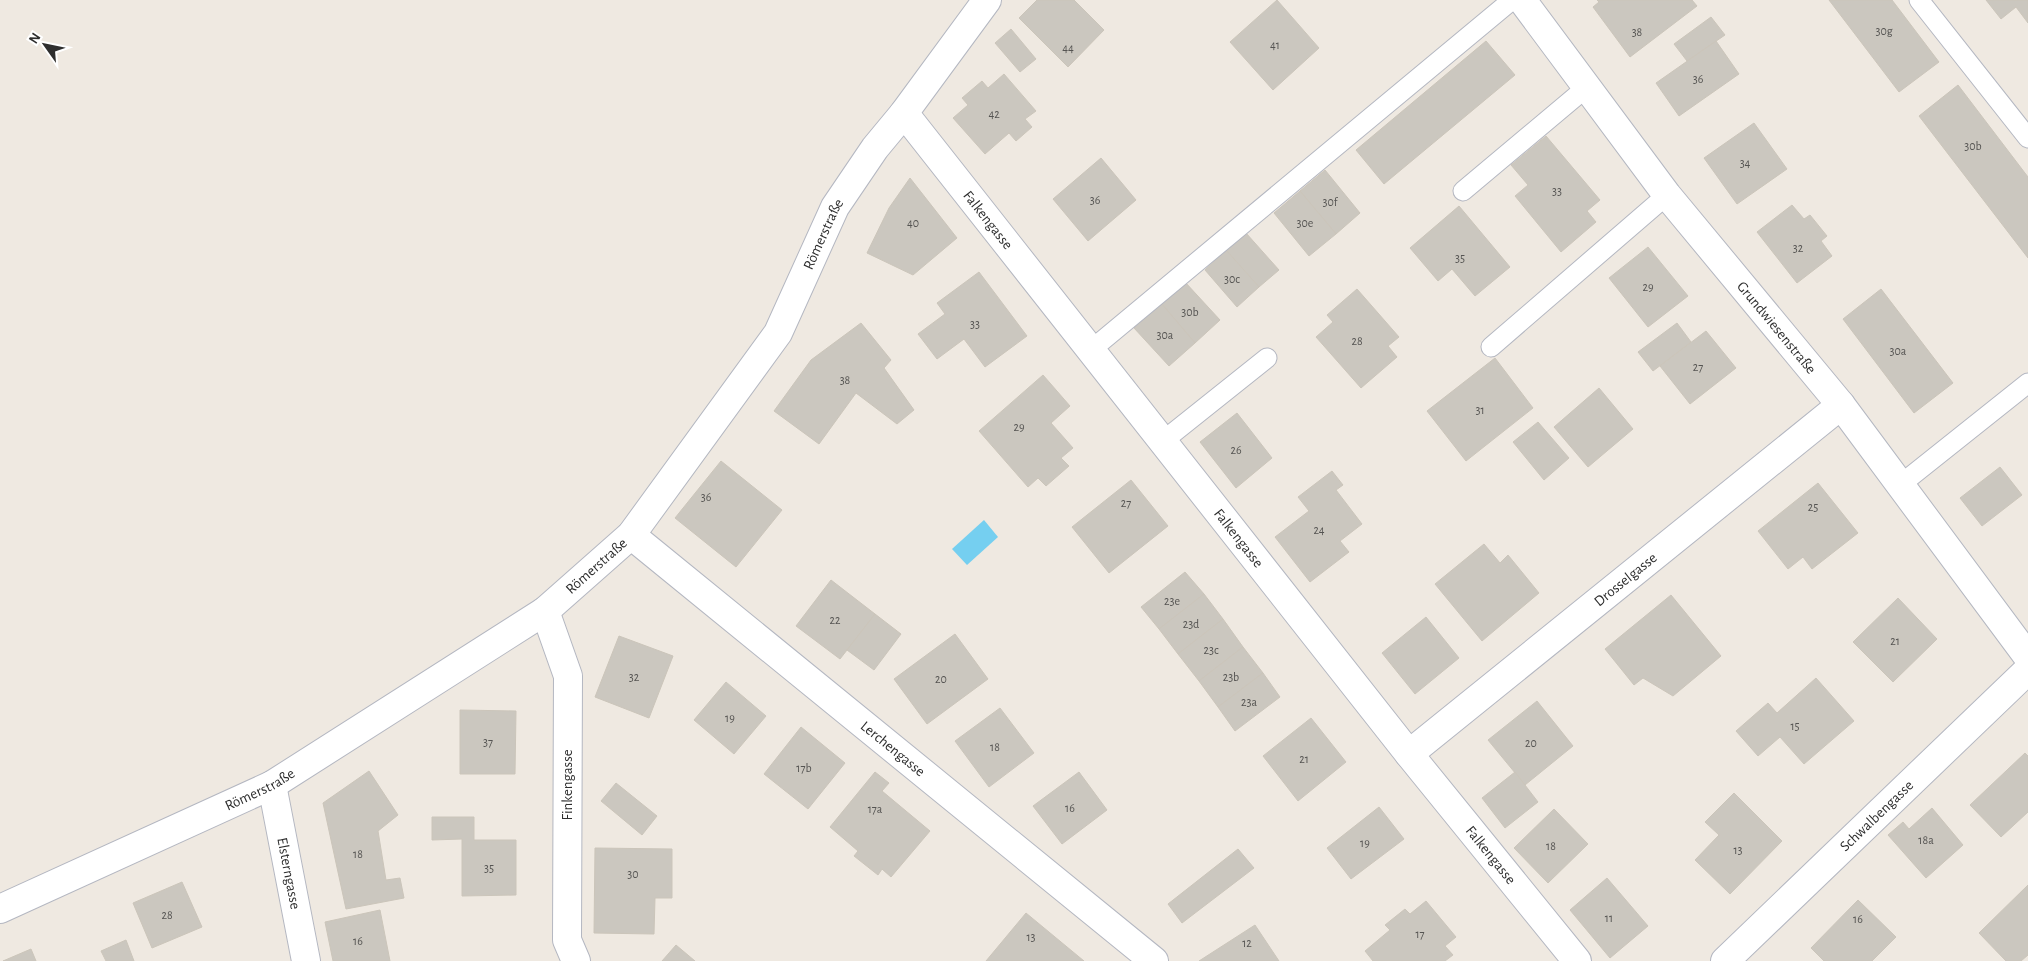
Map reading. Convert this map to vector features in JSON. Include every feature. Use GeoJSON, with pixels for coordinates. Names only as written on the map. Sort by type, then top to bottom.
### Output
{"type":"FeatureCollection","features":[{"type":"Feature","properties":{"kind":"street","name":"Römerstraße"},"geometry":{"type":"LineString","coordinates":[[0,909],[272,785],[545,611],[631,535],[778,333],[835,207],[875,148],[904,113],[987,0]]}},
{"type":"Feature","properties":{"kind":"street","name":"Grundwiesenstraße"},"geometry":{"type":"LineString","coordinates":[[1522,0],[1667,195],[1840,405],[2028,657]]}},
{"type":"Feature","properties":{"kind":"street","name":"Falkengasse"},"geometry":{"type":"LineString","coordinates":[[904,113],[1409,754],[1577,961]]}},
{"type":"Feature","properties":{"kind":"street","name":"Drosselgasse"},"geometry":{"type":"LineString","coordinates":[[1409,754],[1840,405]]}},
{"type":"Feature","properties":{"kind":"street","name":"Lerchengasse"},"geometry":{"type":"LineString","coordinates":[[631,535],[1154,961]]}},
{"type":"Feature","properties":{"kind":"street","name":"Finkengasse"},"geometry":{"type":"LineString","coordinates":[[545,611],[568,676],[566,940],[576,961]]}},
{"type":"Feature","properties":{"kind":"street","name":"Schwalbengasse"},"geometry":{"type":"LineString","coordinates":[[1725,961],[2028,670]]}},
{"type":"Feature","properties":{"kind":"street","name":"Elsterngasse"},"geometry":{"type":"LineString","coordinates":[[272,785],[306,961]]}},
{"type":"Feature","properties":{"kind":"lane"},"geometry":{"type":"LineString","coordinates":[[1091,350],[1512,0]]}},
{"type":"Feature","properties":{"kind":"lane"},"geometry":{"type":"LineString","coordinates":[[1919,0],[2026,133]]}},
{"type":"Feature","properties":{"kind":"lane"},"geometry":{"type":"LineString","coordinates":[[1463,191],[1587,87]]}},
{"type":"Feature","properties":{"kind":"lane"},"geometry":{"type":"LineString","coordinates":[[1491,347],[1667,195]]}},
{"type":"Feature","properties":{"kind":"lane"},"geometry":{"type":"LineString","coordinates":[[1163,441],[1267,358]]}},
{"type":"Feature","properties":{"kind":"lane"},"geometry":{"type":"LineString","coordinates":[[1900,485],[2028,384]]}},
{"type":"Feature","properties":{"kind":"water"},"geometry":{"type":"Polygon","coordinates":[[[984,520],[998,537],[967,565],[952,549],[984,520]]]}},
{"type":"Feature","properties":{"kind":"building"},"geometry":{"type":"Polygon","coordinates":[[[1037,0],[1074,0],[1104,30],[1068,67],[1019,18],[1037,0]]]}},
{"type":"Feature","properties":{"kind":"building"},"geometry":{"type":"Polygon","coordinates":[[[1277,0],[1319,48],[1273,90],[1230,42],[1277,0]]]}},
{"type":"Feature","properties":{"kind":"building"},"geometry":{"type":"Polygon","coordinates":[[[1597,0],[1692,0],[1697,6],[1630,57],[1593,7],[1599,2],[1597,0]]]}},
{"type":"Feature","properties":{"kind":"building"},"geometry":{"type":"Polygon","coordinates":[[[1829,0],[1892,0],[1939,62],[1899,92],[1829,0]]]}},
{"type":"Feature","properties":{"kind":"building"},"geometry":{"type":"Polygon","coordinates":[[[1986,0],[2028,0],[2028,23],[2016,7],[2001,19],[1986,0]]]}},
{"type":"Feature","properties":{"kind":"building"},"geometry":{"type":"Polygon","coordinates":[[[1711,17],[1725,35],[1687,61],[1674,44],[1711,17]]]}},
{"type":"Feature","properties":{"kind":"building"},"geometry":{"type":"Polygon","coordinates":[[[1011,29],[1036,59],[1020,72],[995,43],[1011,29]]]}},
{"type":"Feature","properties":{"kind":"building"},"geometry":{"type":"Polygon","coordinates":[[[1486,41],[1515,75],[1384,184],[1356,150],[1486,41]]]}},
{"type":"Feature","properties":{"kind":"building"},"geometry":{"type":"Polygon","coordinates":[[[1716,41],[1739,74],[1679,116],[1656,83],[1716,41]]]}},
{"type":"Feature","properties":{"kind":"building"},"geometry":{"type":"Polygon","coordinates":[[[1004,74],[1036,111],[1025,119],[1032,127],[1016,141],[1009,133],[985,154],[953,118],[968,105],[962,98],[982,81],[988,88],[1004,74]]]}},
{"type":"Feature","properties":{"kind":"building"},"geometry":{"type":"Polygon","coordinates":[[[1958,85],[2028,177],[2028,258],[1919,116],[1958,85]]]}},
{"type":"Feature","properties":{"kind":"building"},"geometry":{"type":"Polygon","coordinates":[[[1754,123],[1787,169],[1737,204],[1704,158],[1754,123]]]}},
{"type":"Feature","properties":{"kind":"building"},"geometry":{"type":"Polygon","coordinates":[[[1546,136],[1600,200],[1587,211],[1596,222],[1561,252],[1515,196],[1528,185],[1511,165],[1546,136]]]}},
{"type":"Feature","properties":{"kind":"building"},"geometry":{"type":"Polygon","coordinates":[[[1101,158],[1136,200],[1088,241],[1053,199],[1101,158]]]}},
{"type":"Feature","properties":{"kind":"building"},"geometry":{"type":"Polygon","coordinates":[[[1325,170],[1360,213],[1336,234],[1300,191],[1325,170]]]}},
{"type":"Feature","properties":{"kind":"building"},"geometry":{"type":"Polygon","coordinates":[[[910,178],[957,238],[913,275],[867,253],[889,208],[910,178]]]}},
{"type":"Feature","properties":{"kind":"building"},"geometry":{"type":"Polygon","coordinates":[[[1300,191],[1336,234],[1309,256],[1274,213],[1300,191]]]}},
{"type":"Feature","properties":{"kind":"building"},"geometry":{"type":"Polygon","coordinates":[[[1792,205],[1804,219],[1810,215],[1827,236],[1821,241],[1832,256],[1797,283],[1757,232],[1792,205]]]}},
{"type":"Feature","properties":{"kind":"building"},"geometry":{"type":"Polygon","coordinates":[[[1459,206],[1510,267],[1475,296],[1452,269],[1438,281],[1410,248],[1459,206]]]}},
{"type":"Feature","properties":{"kind":"building"},"geometry":{"type":"Polygon","coordinates":[[[1246,233],[1279,270],[1259,287],[1226,250],[1246,233]]]}},
{"type":"Feature","properties":{"kind":"building"},"geometry":{"type":"Polygon","coordinates":[[[1648,247],[1688,296],[1648,327],[1609,278],[1648,247]]]}},
{"type":"Feature","properties":{"kind":"building"},"geometry":{"type":"Polygon","coordinates":[[[1226,250],[1259,287],[1237,307],[1205,270],[1226,250]]]}},
{"type":"Feature","properties":{"kind":"building"},"geometry":{"type":"Polygon","coordinates":[[[979,272],[1027,336],[985,367],[964,339],[937,359],[918,334],[945,314],[937,303],[979,272]]]}},
{"type":"Feature","properties":{"kind":"building"},"geometry":{"type":"Polygon","coordinates":[[[1185,282],[1220,320],[1195,343],[1161,303],[1185,282]]]}},
{"type":"Feature","properties":{"kind":"building"},"geometry":{"type":"Polygon","coordinates":[[[1357,289],[1399,337],[1388,346],[1397,357],[1361,388],[1316,337],[1333,322],[1327,315],[1357,289]]]}},
{"type":"Feature","properties":{"kind":"building"},"geometry":{"type":"Polygon","coordinates":[[[1881,289],[1953,383],[1914,413],[1843,319],[1881,289]]]}},
{"type":"Feature","properties":{"kind":"building"},"geometry":{"type":"Polygon","coordinates":[[[1161,303],[1195,343],[1169,366],[1134,328],[1161,303]]]}},
{"type":"Feature","properties":{"kind":"building"},"geometry":{"type":"Polygon","coordinates":[[[861,323],[891,360],[884,368],[914,410],[897,424],[856,393],[819,444],[774,411],[811,360],[861,323]]]}},
{"type":"Feature","properties":{"kind":"building"},"geometry":{"type":"Polygon","coordinates":[[[1677,323],[1691,342],[1653,371],[1638,352],[1677,323]]]}},
{"type":"Feature","properties":{"kind":"building"},"geometry":{"type":"Polygon","coordinates":[[[1706,331],[1736,368],[1690,404],[1660,366],[1706,331]]]}},
{"type":"Feature","properties":{"kind":"building"},"geometry":{"type":"Polygon","coordinates":[[[1495,358],[1533,408],[1466,461],[1427,411],[1495,358]]]}},
{"type":"Feature","properties":{"kind":"building"},"geometry":{"type":"Polygon","coordinates":[[[1043,375],[1070,406],[1051,423],[1073,448],[1061,458],[1069,466],[1046,486],[1038,478],[1028,487],[979,431],[1043,375]]]}},
{"type":"Feature","properties":{"kind":"building"},"geometry":{"type":"Polygon","coordinates":[[[1599,388],[1633,429],[1588,467],[1554,427],[1599,388]]]}},
{"type":"Feature","properties":{"kind":"building"},"geometry":{"type":"Polygon","coordinates":[[[1237,413],[1272,458],[1236,488],[1200,442],[1237,413]]]}},
{"type":"Feature","properties":{"kind":"building"},"geometry":{"type":"Polygon","coordinates":[[[1538,422],[1569,458],[1544,480],[1513,442],[1538,422]]]}},
{"type":"Feature","properties":{"kind":"building"},"geometry":{"type":"Polygon","coordinates":[[[721,461],[782,510],[736,567],[675,518],[721,461]]]}},
{"type":"Feature","properties":{"kind":"building"},"geometry":{"type":"Polygon","coordinates":[[[2000,467],[2022,495],[1982,526],[1960,498],[2000,467]]]}},
{"type":"Feature","properties":{"kind":"building"},"geometry":{"type":"Polygon","coordinates":[[[1332,471],[1343,485],[1336,490],[1362,524],[1340,541],[1349,552],[1310,582],[1275,537],[1309,511],[1298,497],[1332,471]]]}},
{"type":"Feature","properties":{"kind":"building"},"geometry":{"type":"Polygon","coordinates":[[[1131,480],[1168,526],[1109,573],[1072,527],[1131,480]]]}},
{"type":"Feature","properties":{"kind":"building"},"geometry":{"type":"Polygon","coordinates":[[[1818,483],[1858,533],[1812,569],[1803,557],[1788,569],[1758,531],[1818,483]]]}},
{"type":"Feature","properties":{"kind":"building"},"geometry":{"type":"Polygon","coordinates":[[[1484,544],[1500,563],[1508,555],[1539,593],[1482,641],[1435,584],[1484,544]]]}},
{"type":"Feature","properties":{"kind":"building"},"geometry":{"type":"Polygon","coordinates":[[[1185,572],[1204,594],[1159,629],[1141,607],[1185,572]]]}},
{"type":"Feature","properties":{"kind":"building"},"geometry":{"type":"Polygon","coordinates":[[[831,580],[875,614],[840,659],[796,626],[831,580]]]}},
{"type":"Feature","properties":{"kind":"building"},"geometry":{"type":"Polygon","coordinates":[[[1204,594],[1223,619],[1178,654],[1159,629],[1204,594]]]}},
{"type":"Feature","properties":{"kind":"building"},"geometry":{"type":"Polygon","coordinates":[[[1671,595],[1721,656],[1673,696],[1643,678],[1634,685],[1605,649],[1671,595]]]}},
{"type":"Feature","properties":{"kind":"building"},"geometry":{"type":"Polygon","coordinates":[[[1898,598],[1937,639],[1893,682],[1853,642],[1898,598]]]}},
{"type":"Feature","properties":{"kind":"building"},"geometry":{"type":"Polygon","coordinates":[[[875,614],[901,634],[874,670],[847,650],[875,614]]]}},
{"type":"Feature","properties":{"kind":"building"},"geometry":{"type":"Polygon","coordinates":[[[1426,617],[1459,658],[1415,694],[1382,653],[1426,617]]]}},
{"type":"Feature","properties":{"kind":"building"},"geometry":{"type":"Polygon","coordinates":[[[1223,619],[1243,647],[1199,681],[1178,654],[1223,619]]]}},
{"type":"Feature","properties":{"kind":"building"},"geometry":{"type":"Polygon","coordinates":[[[955,634],[988,679],[927,724],[894,679],[955,634]]]}},
{"type":"Feature","properties":{"kind":"building"},"geometry":{"type":"Polygon","coordinates":[[[619,636],[673,656],[649,718],[595,697],[619,636]]]}},
{"type":"Feature","properties":{"kind":"building"},"geometry":{"type":"Polygon","coordinates":[[[1243,647],[1263,673],[1218,707],[1199,681],[1243,647]]]}},
{"type":"Feature","properties":{"kind":"building"},"geometry":{"type":"Polygon","coordinates":[[[1263,673],[1280,697],[1235,731],[1218,707],[1263,673]]]}},
{"type":"Feature","properties":{"kind":"building"},"geometry":{"type":"Polygon","coordinates":[[[1816,678],[1854,721],[1804,764],[1780,737],[1758,756],[1736,731],[1768,703],[1777,713],[1816,678]]]}},
{"type":"Feature","properties":{"kind":"building"},"geometry":{"type":"Polygon","coordinates":[[[726,682],[766,716],[734,754],[694,720],[726,682]]]}},
{"type":"Feature","properties":{"kind":"building"},"geometry":{"type":"Polygon","coordinates":[[[1537,701],[1573,746],[1525,785],[1488,740],[1537,701]]]}},
{"type":"Feature","properties":{"kind":"building"},"geometry":{"type":"Polygon","coordinates":[[[1000,708],[1034,753],[989,787],[955,741],[1000,708]]]}},
{"type":"Feature","properties":{"kind":"building"},"geometry":{"type":"Polygon","coordinates":[[[460,710],[516,711],[515,774],[460,774],[460,710]]]}},
{"type":"Feature","properties":{"kind":"building"},"geometry":{"type":"Polygon","coordinates":[[[1311,718],[1346,762],[1298,801],[1263,756],[1311,718]]]}},
{"type":"Feature","properties":{"kind":"building"},"geometry":{"type":"Polygon","coordinates":[[[801,727],[845,763],[808,809],[764,774],[801,727]]]}},
{"type":"Feature","properties":{"kind":"building"},"geometry":{"type":"Polygon","coordinates":[[[2025,753],[2028,756],[2028,812],[2001,837],[1970,805],[2025,753]]]}},
{"type":"Feature","properties":{"kind":"building"},"geometry":{"type":"Polygon","coordinates":[[[369,771],[398,815],[378,831],[386,880],[400,878],[404,898],[346,909],[323,803],[369,771]]]}},
{"type":"Feature","properties":{"kind":"building"},"geometry":{"type":"Polygon","coordinates":[[[875,772],[889,783],[882,791],[930,831],[891,877],[882,869],[878,875],[854,856],[858,851],[830,827],[875,772]]]}},
{"type":"Feature","properties":{"kind":"building"},"geometry":{"type":"Polygon","coordinates":[[[1079,772],[1107,810],[1062,844],[1033,806],[1079,772]]]}},
{"type":"Feature","properties":{"kind":"building"},"geometry":{"type":"Polygon","coordinates":[[[1515,772],[1538,802],[1505,828],[1482,798],[1515,772]]]}},
{"type":"Feature","properties":{"kind":"building"},"geometry":{"type":"Polygon","coordinates":[[[616,783],[657,816],[642,835],[601,801],[616,783]]]}},
{"type":"Feature","properties":{"kind":"building"},"geometry":{"type":"Polygon","coordinates":[[[1734,793],[1782,841],[1730,894],[1695,860],[1719,835],[1705,822],[1734,793]]]}},
{"type":"Feature","properties":{"kind":"building"},"geometry":{"type":"Polygon","coordinates":[[[1379,807],[1404,839],[1351,879],[1327,848],[1379,807]]]}},
{"type":"Feature","properties":{"kind":"building"},"geometry":{"type":"Polygon","coordinates":[[[1932,808],[1963,845],[1926,878],[1888,835],[1903,822],[1909,829],[1932,808]]]}},
{"type":"Feature","properties":{"kind":"building"},"geometry":{"type":"Polygon","coordinates":[[[1554,809],[1588,844],[1548,883],[1514,848],[1554,809]]]}},
{"type":"Feature","properties":{"kind":"building"},"geometry":{"type":"Polygon","coordinates":[[[432,817],[474,817],[474,840],[516,840],[516,895],[462,896],[462,839],[432,840],[432,817]]]}},
{"type":"Feature","properties":{"kind":"building"},"geometry":{"type":"Polygon","coordinates":[[[595,848],[672,849],[672,898],[655,898],[654,934],[594,933],[595,848]]]}},
{"type":"Feature","properties":{"kind":"building"},"geometry":{"type":"Polygon","coordinates":[[[1238,849],[1254,868],[1182,923],[1168,904],[1238,849]]]}},
{"type":"Feature","properties":{"kind":"building"},"geometry":{"type":"Polygon","coordinates":[[[1607,878],[1648,926],[1610,958],[1570,910],[1607,878]]]}},
{"type":"Feature","properties":{"kind":"building"},"geometry":{"type":"Polygon","coordinates":[[[182,882],[202,927],[152,948],[133,903],[182,882]]]}},
{"type":"Feature","properties":{"kind":"building"},"geometry":{"type":"Polygon","coordinates":[[[2028,885],[2028,955],[2021,961],[2006,961],[1979,933],[2028,885]]]}},
{"type":"Feature","properties":{"kind":"building"},"geometry":{"type":"Polygon","coordinates":[[[1858,900],[1896,937],[1872,961],[1824,961],[1811,948],[1858,900]]]}},
{"type":"Feature","properties":{"kind":"building"},"geometry":{"type":"Polygon","coordinates":[[[1426,901],[1456,937],[1445,946],[1453,955],[1445,961],[1373,961],[1365,951],[1390,930],[1385,925],[1405,909],[1410,914],[1426,901]]]}},
{"type":"Feature","properties":{"kind":"building"},"geometry":{"type":"Polygon","coordinates":[[[380,910],[390,961],[333,961],[325,922],[380,910]]]}},
{"type":"Feature","properties":{"kind":"building"},"geometry":{"type":"Polygon","coordinates":[[[1026,913],[1084,961],[986,961],[1026,913]]]}},
{"type":"Feature","properties":{"kind":"building"},"geometry":{"type":"Polygon","coordinates":[[[1255,925],[1279,961],[1199,961],[1255,925]]]}},
{"type":"Feature","properties":{"kind":"building"},"geometry":{"type":"Polygon","coordinates":[[[126,940],[134,961],[106,961],[101,951],[126,940]]]}},
{"type":"Feature","properties":{"kind":"building"},"geometry":{"type":"Polygon","coordinates":[[[676,945],[695,961],[662,961],[676,945]]]}},
{"type":"Feature","properties":{"kind":"building"},"geometry":{"type":"Polygon","coordinates":[[[31,949],[36,961],[3,961],[31,949]]]}}]}
